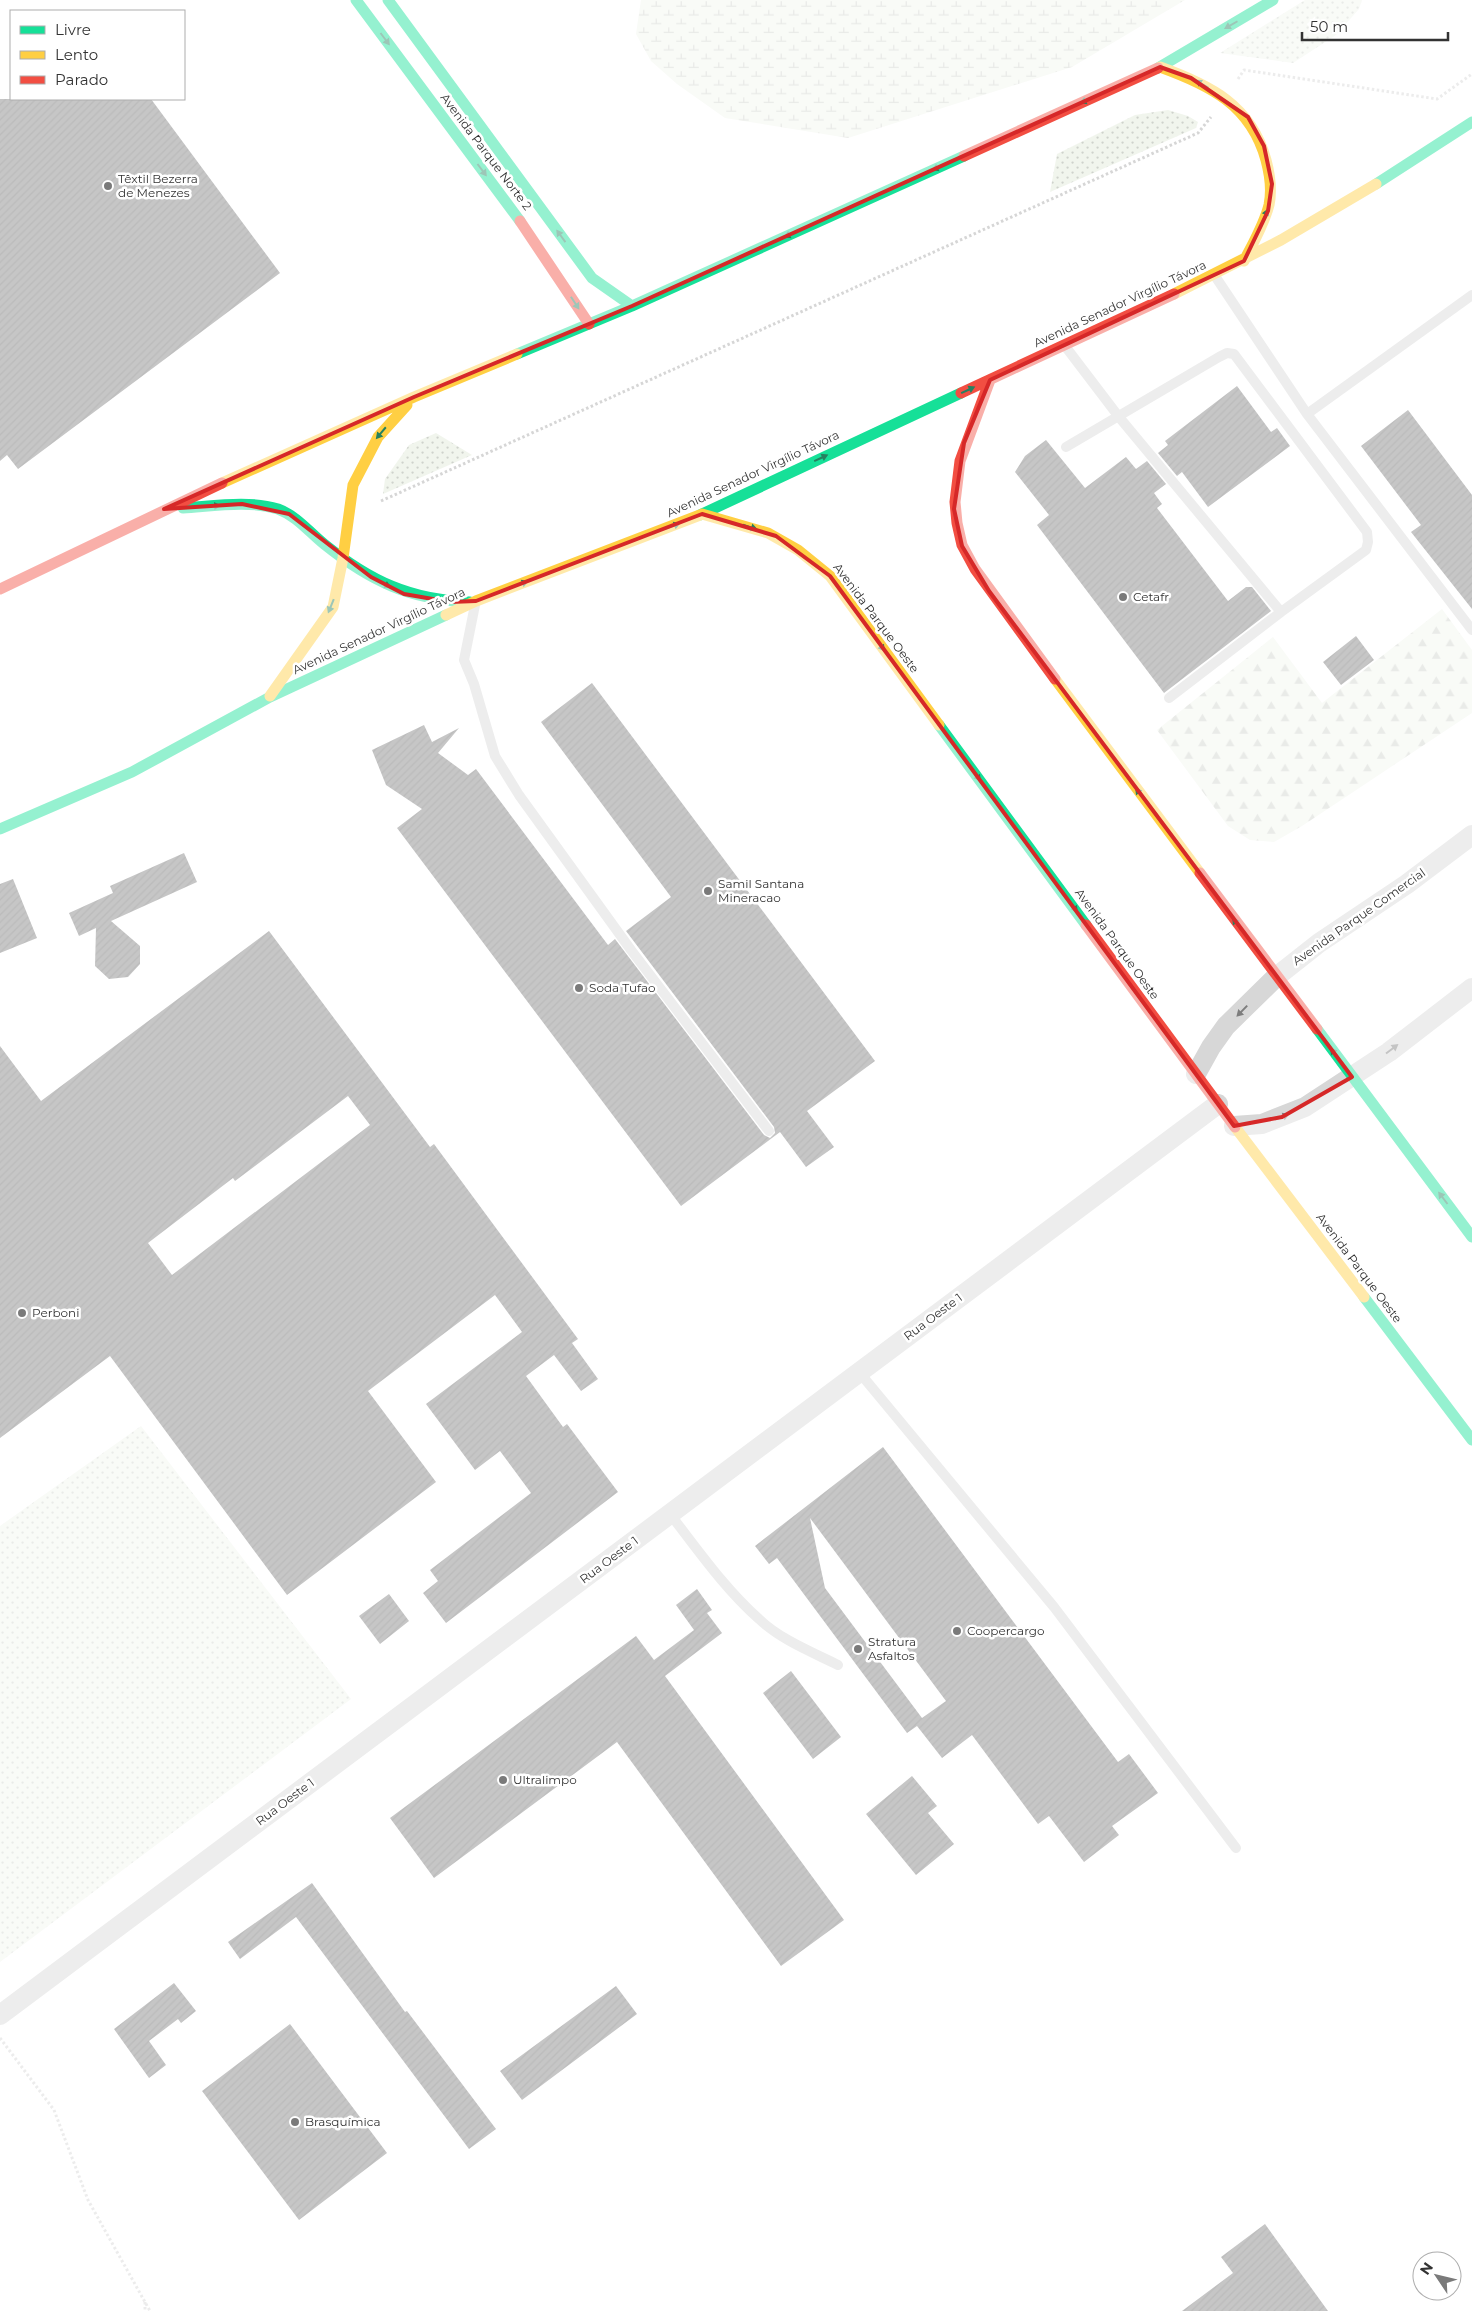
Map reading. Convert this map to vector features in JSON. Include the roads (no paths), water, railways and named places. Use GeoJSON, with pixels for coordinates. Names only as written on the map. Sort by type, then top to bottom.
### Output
{"type":"FeatureCollection","features":[{"type":"Feature","properties":{"kind":"street","name":"Avenida Parque Norte 2"},"geometry":{"type":"LineString","coordinates":[[356,0],[539,247],[589,324]]}},
{"type":"Feature","properties":{"kind":"street","name":"Avenida Parque Norte 2"},"geometry":{"type":"LineString","coordinates":[[388,0],[592,278],[632,306]]}},
{"type":"Feature","properties":{"kind":"street"},"geometry":{"type":"LineString","coordinates":[[0,589],[164,509],[414,397],[632,306],[1160,67],[1273,0]]}},
{"type":"Feature","properties":{"kind":"street"},"geometry":{"type":"LineString","coordinates":[[1160,67],[1192,78],[1226,98],[1248,118],[1264,146],[1272,184],[1268,211],[1244,261]]}},
{"type":"Feature","properties":{"kind":"street","name":"Avenida Senador Virgílio Távora"},"geometry":{"type":"LineString","coordinates":[[0,828],[132,772],[270,697],[476,601],[702,514],[1215,275],[1244,261],[1389,177],[1472,122]]}},
{"type":"Feature","properties":{"kind":"street"},"geometry":{"type":"LineString","coordinates":[[990,380],[964,443],[956,479],[954,509],[962,546],[989,591],[1472,1237]]}},
{"type":"Feature","properties":{"kind":"street"},"geometry":{"type":"LineString","coordinates":[[270,697],[333,607],[343,558],[353,485],[378,437],[414,397]]}},
{"type":"Feature","properties":{"kind":"street"},"geometry":{"type":"LineString","coordinates":[[164,509],[242,504],[289,514],[343,558],[371,577],[404,594],[450,602],[476,601]]}},
{"type":"Feature","properties":{"kind":"street","name":"Avenida Parque Oeste"},"geometry":{"type":"LineString","coordinates":[[702,514],[750,526],[776,536],[805,555],[830,576],[1234,1126],[1472,1440]]}},
{"type":"Feature","properties":{"kind":"street","name":"Avenida Parque Comercial"},"geometry":{"type":"LineString","coordinates":[[1196,1074],[1211,1047],[1226,1026],[1276,977],[1319,943],[1407,884],[1472,835]]}},
{"type":"Feature","properties":{"kind":"street"},"geometry":{"type":"LineString","coordinates":[[1234,1126],[1262,1124],[1282,1118],[1305,1107],[1389,1052],[1472,988]]}},
{"type":"Feature","properties":{"kind":"street","name":"Rua Oeste 1"},"geometry":{"type":"LineString","coordinates":[[0,2015],[1218,1104]]}},
{"type":"Feature","properties":{"kind":"lane"},"geometry":{"type":"LineString","coordinates":[[1215,275],[1307,414],[1472,630]]}},
{"type":"Feature","properties":{"kind":"lane"},"geometry":{"type":"LineString","coordinates":[[1307,414],[1472,295]]}},
{"type":"Feature","properties":{"kind":"lane"},"geometry":{"type":"LineString","coordinates":[[1064,346],[1119,416],[1281,612]]}},
{"type":"Feature","properties":{"kind":"lane"},"geometry":{"type":"LineString","coordinates":[[1066,447],[1219,357],[1234,354],[1367,532],[1368,542],[1366,550],[1169,698]]}},
{"type":"Feature","properties":{"kind":"lane"},"geometry":{"type":"LineString","coordinates":[[476,601],[464,660],[474,684],[495,756],[519,795],[631,950],[769,1131]]}},
{"type":"Feature","properties":{"kind":"lane"},"geometry":{"type":"LineString","coordinates":[[860,1372],[1054,1607],[1236,1848]]}},
{"type":"Feature","properties":{"kind":"lane"},"geometry":{"type":"LineString","coordinates":[[670,1514],[720,1579],[760,1620],[792,1642],[838,1665]]}},
{"type":"Feature","properties":{"kind":"place","name":"Têxtil Bezerra de Menezes"},"geometry":{"type":"Point","coordinates":[108,186]}},
{"type":"Feature","properties":{"kind":"place","name":"Cetafr"},"geometry":{"type":"Point","coordinates":[1123,597]}},
{"type":"Feature","properties":{"kind":"place","name":"Samil Santana Mineracao"},"geometry":{"type":"Point","coordinates":[708,891]}},
{"type":"Feature","properties":{"kind":"place","name":"Soda Tufao"},"geometry":{"type":"Point","coordinates":[579,988]}},
{"type":"Feature","properties":{"kind":"place","name":"Perboni"},"geometry":{"type":"Point","coordinates":[22,1313]}},
{"type":"Feature","properties":{"kind":"place","name":"Coopercargo"},"geometry":{"type":"Point","coordinates":[957,1631]}},
{"type":"Feature","properties":{"kind":"place","name":"Stratura Asfaltos"},"geometry":{"type":"Point","coordinates":[858,1649]}},
{"type":"Feature","properties":{"kind":"place","name":"Ultralimpo"},"geometry":{"type":"Point","coordinates":[503,1780]}},
{"type":"Feature","properties":{"kind":"place","name":"Brasquímica"},"geometry":{"type":"Point","coordinates":[295,2122]}}]}
